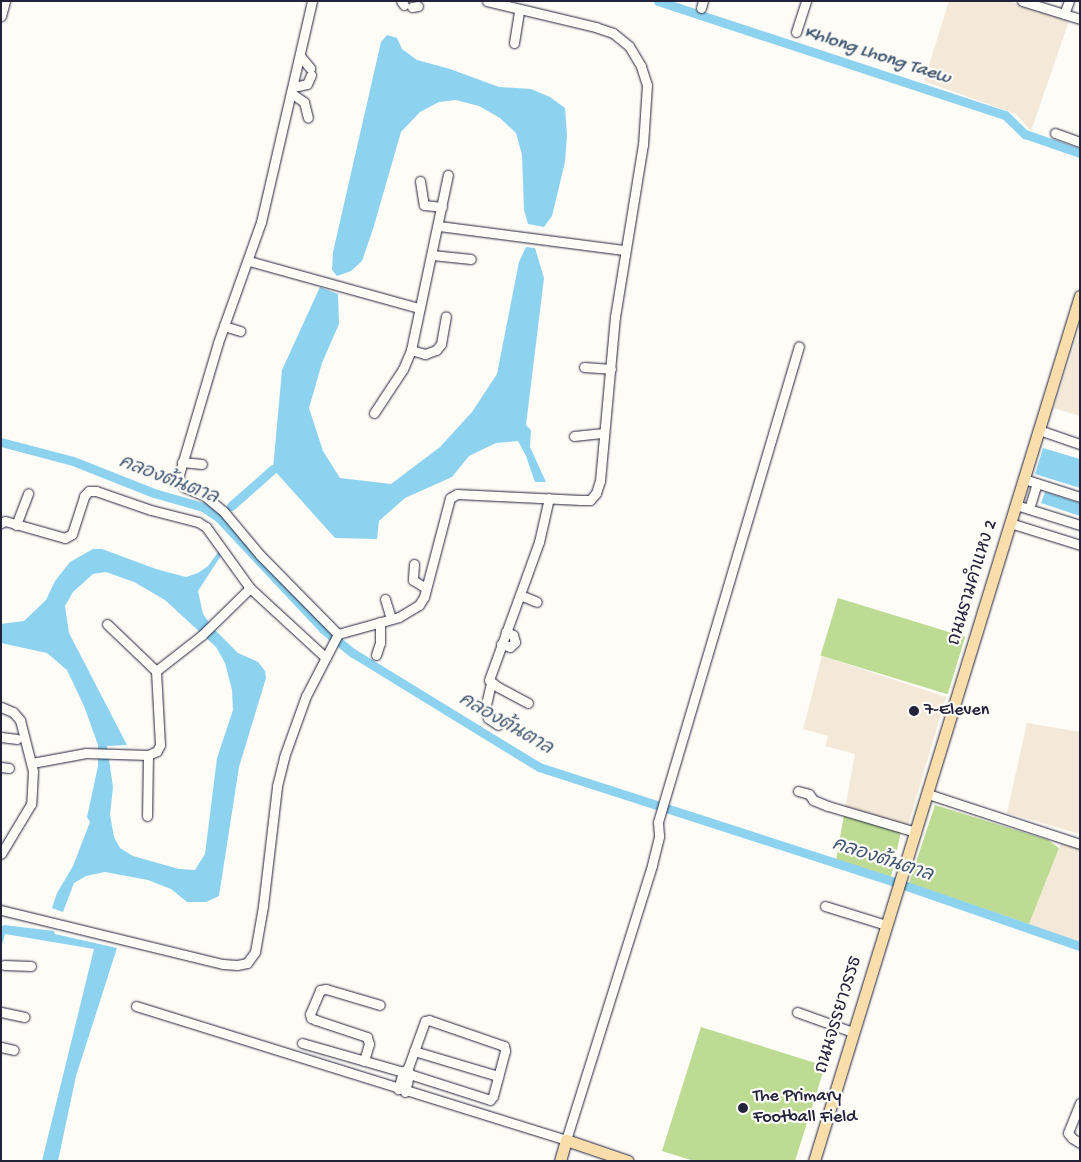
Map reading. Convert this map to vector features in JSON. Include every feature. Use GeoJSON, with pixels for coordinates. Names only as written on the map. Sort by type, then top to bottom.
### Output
{"type":"FeatureCollection","features":[{"type":"Feature","properties":{"kind":"main road","name":"ถนนรามคำแหง 2"},"geometry":{"type":"LineString","coordinates":[[899,884],[1080,296]]}},
{"type":"Feature","properties":{"kind":"main road","name":"ถนนจรรยาวรรธ"},"geometry":{"type":"LineString","coordinates":[[814,1161],[899,884]]}},
{"type":"Feature","properties":{"kind":"main road"},"geometry":{"type":"LineString","coordinates":[[560,1161],[566,1140],[628,1161]]}},
{"type":"Feature","properties":{"kind":"street"},"geometry":{"type":"LineString","coordinates":[[1,16],[5,1]]}},
{"type":"Feature","properties":{"kind":"street"},"geometry":{"type":"LineString","coordinates":[[312,1],[261,222],[249,261],[224,326],[178,478],[180,483],[205,496],[224,512],[260,555],[337,636]]}},
{"type":"Feature","properties":{"kind":"street"},"geometry":{"type":"LineString","coordinates":[[1,910],[223,964],[237,965],[247,963],[255,952],[263,906],[273,811],[284,757],[306,696],[337,636],[410,612],[419,605],[426,588],[450,498],[464,493],[590,500],[596,493],[600,481],[610,369],[625,250],[645,119],[647,84],[641,66],[629,46],[613,34],[596,27],[487,1]]}},
{"type":"Feature","properties":{"kind":"street"},"geometry":{"type":"LineString","coordinates":[[796,32],[806,1]]}},
{"type":"Feature","properties":{"kind":"street"},"geometry":{"type":"LineString","coordinates":[[1022,1],[1080,19]]}},
{"type":"Feature","properties":{"kind":"street"},"geometry":{"type":"LineString","coordinates":[[1064,14],[1068,1]]}},
{"type":"Feature","properties":{"kind":"street"},"geometry":{"type":"LineString","coordinates":[[514,43],[519,10]]}},
{"type":"Feature","properties":{"kind":"street"},"geometry":{"type":"LineString","coordinates":[[292,90],[307,84],[311,71],[300,56]]}},
{"type":"Feature","properties":{"kind":"street"},"geometry":{"type":"LineString","coordinates":[[292,90],[304,102],[308,118]]}},
{"type":"Feature","properties":{"kind":"street"},"geometry":{"type":"LineString","coordinates":[[1055,133],[1080,142]]}},
{"type":"Feature","properties":{"kind":"street"},"geometry":{"type":"LineString","coordinates":[[374,413],[403,370],[411,350],[439,226],[448,175]]}},
{"type":"Feature","properties":{"kind":"street"},"geometry":{"type":"LineString","coordinates":[[420,181],[424,205],[442,207]]}},
{"type":"Feature","properties":{"kind":"street"},"geometry":{"type":"LineString","coordinates":[[439,226],[625,250]]}},
{"type":"Feature","properties":{"kind":"street"},"geometry":{"type":"LineString","coordinates":[[432,255],[471,259]]}},
{"type":"Feature","properties":{"kind":"street"},"geometry":{"type":"LineString","coordinates":[[249,261],[319,282],[419,308]]}},
{"type":"Feature","properties":{"kind":"street"},"geometry":{"type":"LineString","coordinates":[[411,350],[425,354],[436,350],[441,344],[446,316]]}},
{"type":"Feature","properties":{"kind":"street"},"geometry":{"type":"LineString","coordinates":[[224,326],[240,332]]}},
{"type":"Feature","properties":{"kind":"street"},"geometry":{"type":"LineString","coordinates":[[136,1006],[566,1140],[652,865],[659,836],[658,822],[799,346]]}},
{"type":"Feature","properties":{"kind":"street"},"geometry":{"type":"LineString","coordinates":[[584,367],[610,369]]}},
{"type":"Feature","properties":{"kind":"street"},"geometry":{"type":"LineString","coordinates":[[1039,430],[1080,444]]}},
{"type":"Feature","properties":{"kind":"street"},"geometry":{"type":"LineString","coordinates":[[574,436],[604,433]]}},
{"type":"Feature","properties":{"kind":"street"},"geometry":{"type":"LineString","coordinates":[[182,462],[202,464]]}},
{"type":"Feature","properties":{"kind":"street"},"geometry":{"type":"LineString","coordinates":[[1024,479],[1080,497]]}},
{"type":"Feature","properties":{"kind":"street"},"geometry":{"type":"LineString","coordinates":[[1029,509],[1037,483]]}},
{"type":"Feature","properties":{"kind":"street"},"geometry":{"type":"LineString","coordinates":[[1,523],[5,521],[66,538],[72,534],[84,496],[90,491],[96,491],[151,510],[198,522],[206,527],[250,588],[327,655]]}},
{"type":"Feature","properties":{"kind":"street"},"geometry":{"type":"LineString","coordinates":[[16,525],[28,493]]}},
{"type":"Feature","properties":{"kind":"street"},"geometry":{"type":"LineString","coordinates":[[498,725],[488,718],[485,710],[491,683],[490,677],[539,542],[549,498]]}},
{"type":"Feature","properties":{"kind":"street"},"geometry":{"type":"LineString","coordinates":[[1016,505],[1080,525]]}},
{"type":"Feature","properties":{"kind":"street"},"geometry":{"type":"LineString","coordinates":[[1010,524],[1080,545]]}},
{"type":"Feature","properties":{"kind":"street"},"geometry":{"type":"LineString","coordinates":[[414,564],[413,580],[426,588]]}},
{"type":"Feature","properties":{"kind":"street"},"geometry":{"type":"LineString","coordinates":[[156,671],[213,626],[250,588]]}},
{"type":"Feature","properties":{"kind":"street"},"geometry":{"type":"LineString","coordinates":[[520,595],[537,602]]}},
{"type":"Feature","properties":{"kind":"street"},"geometry":{"type":"LineString","coordinates":[[385,599],[391,619]]}},
{"type":"Feature","properties":{"kind":"street"},"geometry":{"type":"LineString","coordinates":[[376,655],[380,643],[380,622]]}},
{"type":"Feature","properties":{"kind":"street"},"geometry":{"type":"LineString","coordinates":[[32,763],[86,753],[148,755],[157,751],[160,745],[156,671],[107,624]]}},
{"type":"Feature","properties":{"kind":"street"},"geometry":{"type":"LineString","coordinates":[[491,683],[528,703]]}},
{"type":"Feature","properties":{"kind":"street"},"geometry":{"type":"LineString","coordinates":[[1,707],[13,712],[20,720],[32,763],[31,804],[2,851]]}},
{"type":"Feature","properties":{"kind":"street"},"geometry":{"type":"LineString","coordinates":[[1,737],[17,739]]}},
{"type":"Feature","properties":{"kind":"street"},"geometry":{"type":"LineString","coordinates":[[147,816],[148,755]]}},
{"type":"Feature","properties":{"kind":"street"},"geometry":{"type":"LineString","coordinates":[[798,791],[809,794],[813,800],[828,806],[916,832]]}},
{"type":"Feature","properties":{"kind":"street"},"geometry":{"type":"LineString","coordinates":[[928,794],[1080,844]]}},
{"type":"Feature","properties":{"kind":"street"},"geometry":{"type":"LineString","coordinates":[[825,906],[886,925]]}},
{"type":"Feature","properties":{"kind":"street"},"geometry":{"type":"LineString","coordinates":[[2,967],[31,966]]}},
{"type":"Feature","properties":{"kind":"street"},"geometry":{"type":"LineString","coordinates":[[364,1061],[369,1044],[367,1037],[311,1018],[310,1014],[320,990],[326,989],[380,1005]]}},
{"type":"Feature","properties":{"kind":"street"},"geometry":{"type":"LineString","coordinates":[[1,1012],[24,1017]]}},
{"type":"Feature","properties":{"kind":"street"},"geometry":{"type":"LineString","coordinates":[[797,1012],[853,1032]]}},
{"type":"Feature","properties":{"kind":"street"},"geometry":{"type":"LineString","coordinates":[[302,1043],[407,1071],[490,1100],[493,1096],[506,1051],[504,1046],[429,1020],[424,1023],[407,1071],[402,1090]]}},
{"type":"Feature","properties":{"kind":"street"},"geometry":{"type":"LineString","coordinates":[[1,1047],[14,1050]]}},
{"type":"Feature","properties":{"kind":"street"},"geometry":{"type":"LineString","coordinates":[[414,1051],[498,1076]]}},
{"type":"Feature","properties":{"kind":"street"},"geometry":{"type":"LineString","coordinates":[[1080,1103],[1068,1133],[1080,1143]]}},
{"type":"Feature","properties":{"kind":"shaded area"},"geometry":{"type":"Polygon","coordinates":[[[949,1],[1009,1],[1069,21],[1031,131],[1016,114],[924,81],[949,1]]]}},
{"type":"Feature","properties":{"kind":"shaded area"},"geometry":{"type":"Polygon","coordinates":[[[1080,328],[1080,416],[1054,408],[1080,328]]]}},
{"type":"Feature","properties":{"kind":"shaded area"},"geometry":{"type":"Polygon","coordinates":[[[822,656],[946,697],[908,826],[845,809],[855,754],[825,746],[828,736],[803,729],[822,656]]]}},
{"type":"Feature","properties":{"kind":"shaded area"},"geometry":{"type":"Polygon","coordinates":[[[1027,723],[1080,732],[1080,834],[1007,813],[1027,723]]]}},
{"type":"Feature","properties":{"kind":"shaded area"},"geometry":{"type":"Polygon","coordinates":[[[1061,843],[1080,848],[1080,942],[1029,924],[1061,843]]]}},
{"type":"Feature","properties":{"kind":"green space"},"geometry":{"type":"Polygon","coordinates":[[[838,598],[965,637],[948,694],[820,655],[838,598]]]}},
{"type":"Feature","properties":{"kind":"green space"},"geometry":{"type":"Polygon","coordinates":[[[935,805],[1048,840],[1059,848],[1029,924],[909,883],[935,805]]]}},
{"type":"Feature","properties":{"kind":"green space"},"geometry":{"type":"Polygon","coordinates":[[[844,815],[901,831],[891,878],[836,860],[844,815]]]}},
{"type":"Feature","properties":{"kind":"green space","name":"The Primary Football Field"},"geometry":{"type":"Polygon","coordinates":[[[701,1027],[825,1066],[795,1161],[694,1161],[662,1151],[701,1027]]]}},
{"type":"Feature","properties":{"kind":"water"},"geometry":{"type":"Polygon","coordinates":[[[387,35],[397,38],[402,49],[417,60],[450,69],[499,87],[531,89],[550,97],[565,108],[567,135],[565,162],[552,216],[544,227],[528,224],[524,210],[522,155],[516,133],[500,118],[479,106],[456,100],[439,102],[420,112],[401,132],[362,261],[351,271],[337,276],[332,270],[333,252],[381,42],[387,35]]]}},
{"type":"Feature","properties":{"kind":"water"},"geometry":{"type":"Polygon","coordinates":[[[526,247],[535,248],[544,278],[526,425],[531,430],[530,447],[546,482],[535,482],[526,456],[518,441],[496,443],[469,456],[452,477],[405,498],[379,521],[377,539],[335,538],[273,469],[282,370],[320,287],[338,294],[339,324],[322,363],[309,408],[323,451],[340,478],[391,484],[440,447],[472,412],[497,374],[519,262],[526,247]]]}},
{"type":"Feature","properties":{"kind":"water"},"geometry":{"type":"Polygon","coordinates":[[[1043,448],[1080,459],[1080,488],[1035,474],[1043,448]]]}},
{"type":"Feature","properties":{"kind":"water"},"geometry":{"type":"Polygon","coordinates":[[[1045,492],[1080,503],[1080,516],[1041,503],[1045,492]]]}},
{"type":"Feature","properties":{"kind":"water"},"geometry":{"type":"Polygon","coordinates":[[[93,549],[102,549],[156,569],[186,577],[198,573],[208,566],[219,551],[222,554],[198,591],[203,614],[213,628],[238,653],[258,662],[265,671],[266,678],[239,767],[219,896],[206,902],[187,902],[171,889],[148,880],[105,872],[86,876],[74,883],[63,912],[52,908],[57,893],[73,866],[90,822],[87,817],[98,766],[98,745],[84,706],[67,670],[47,653],[1,643],[1,624],[24,621],[46,600],[55,581],[70,562],[93,549]],[[106,572],[93,574],[73,592],[65,606],[69,633],[127,745],[107,746],[113,787],[110,815],[114,837],[120,848],[133,856],[179,869],[195,870],[205,854],[217,758],[233,710],[232,690],[225,663],[216,647],[165,600],[134,582],[106,572]]]}},
{"type":"Feature","properties":{"kind":"water"},"geometry":{"type":"Polygon","coordinates":[[[4,925],[54,931],[55,934],[117,948],[76,1076],[58,1161],[42,1161],[94,949],[5,934],[1,948],[1,927],[4,925]]]}},
{"type":"Feature","properties":{"kind":"waterway","name":"Khlong Lhong Taew"},"geometry":{"type":"LineString","coordinates":[[658,1],[1005,115],[1025,134],[1080,153]]}},
{"type":"Feature","properties":{"kind":"waterway","name":"คลองต้นตาล"},"geometry":{"type":"LineString","coordinates":[[1,442],[73,461],[154,493],[203,507],[218,517],[323,629],[353,653],[539,767],[895,882],[1080,946]]}},
{"type":"Feature","properties":{"kind":"waterway"},"geometry":{"type":"LineString","coordinates":[[231,506],[273,469]]}},
{"type":"Feature","properties":{"kind":"place","name":"7-Eleven"},"geometry":{"type":"Point","coordinates":[914,711]}},
{"type":"Feature","properties":{"kind":"place","name":"The Primary Football Field"},"geometry":{"type":"Point","coordinates":[743,1108]}}]}
